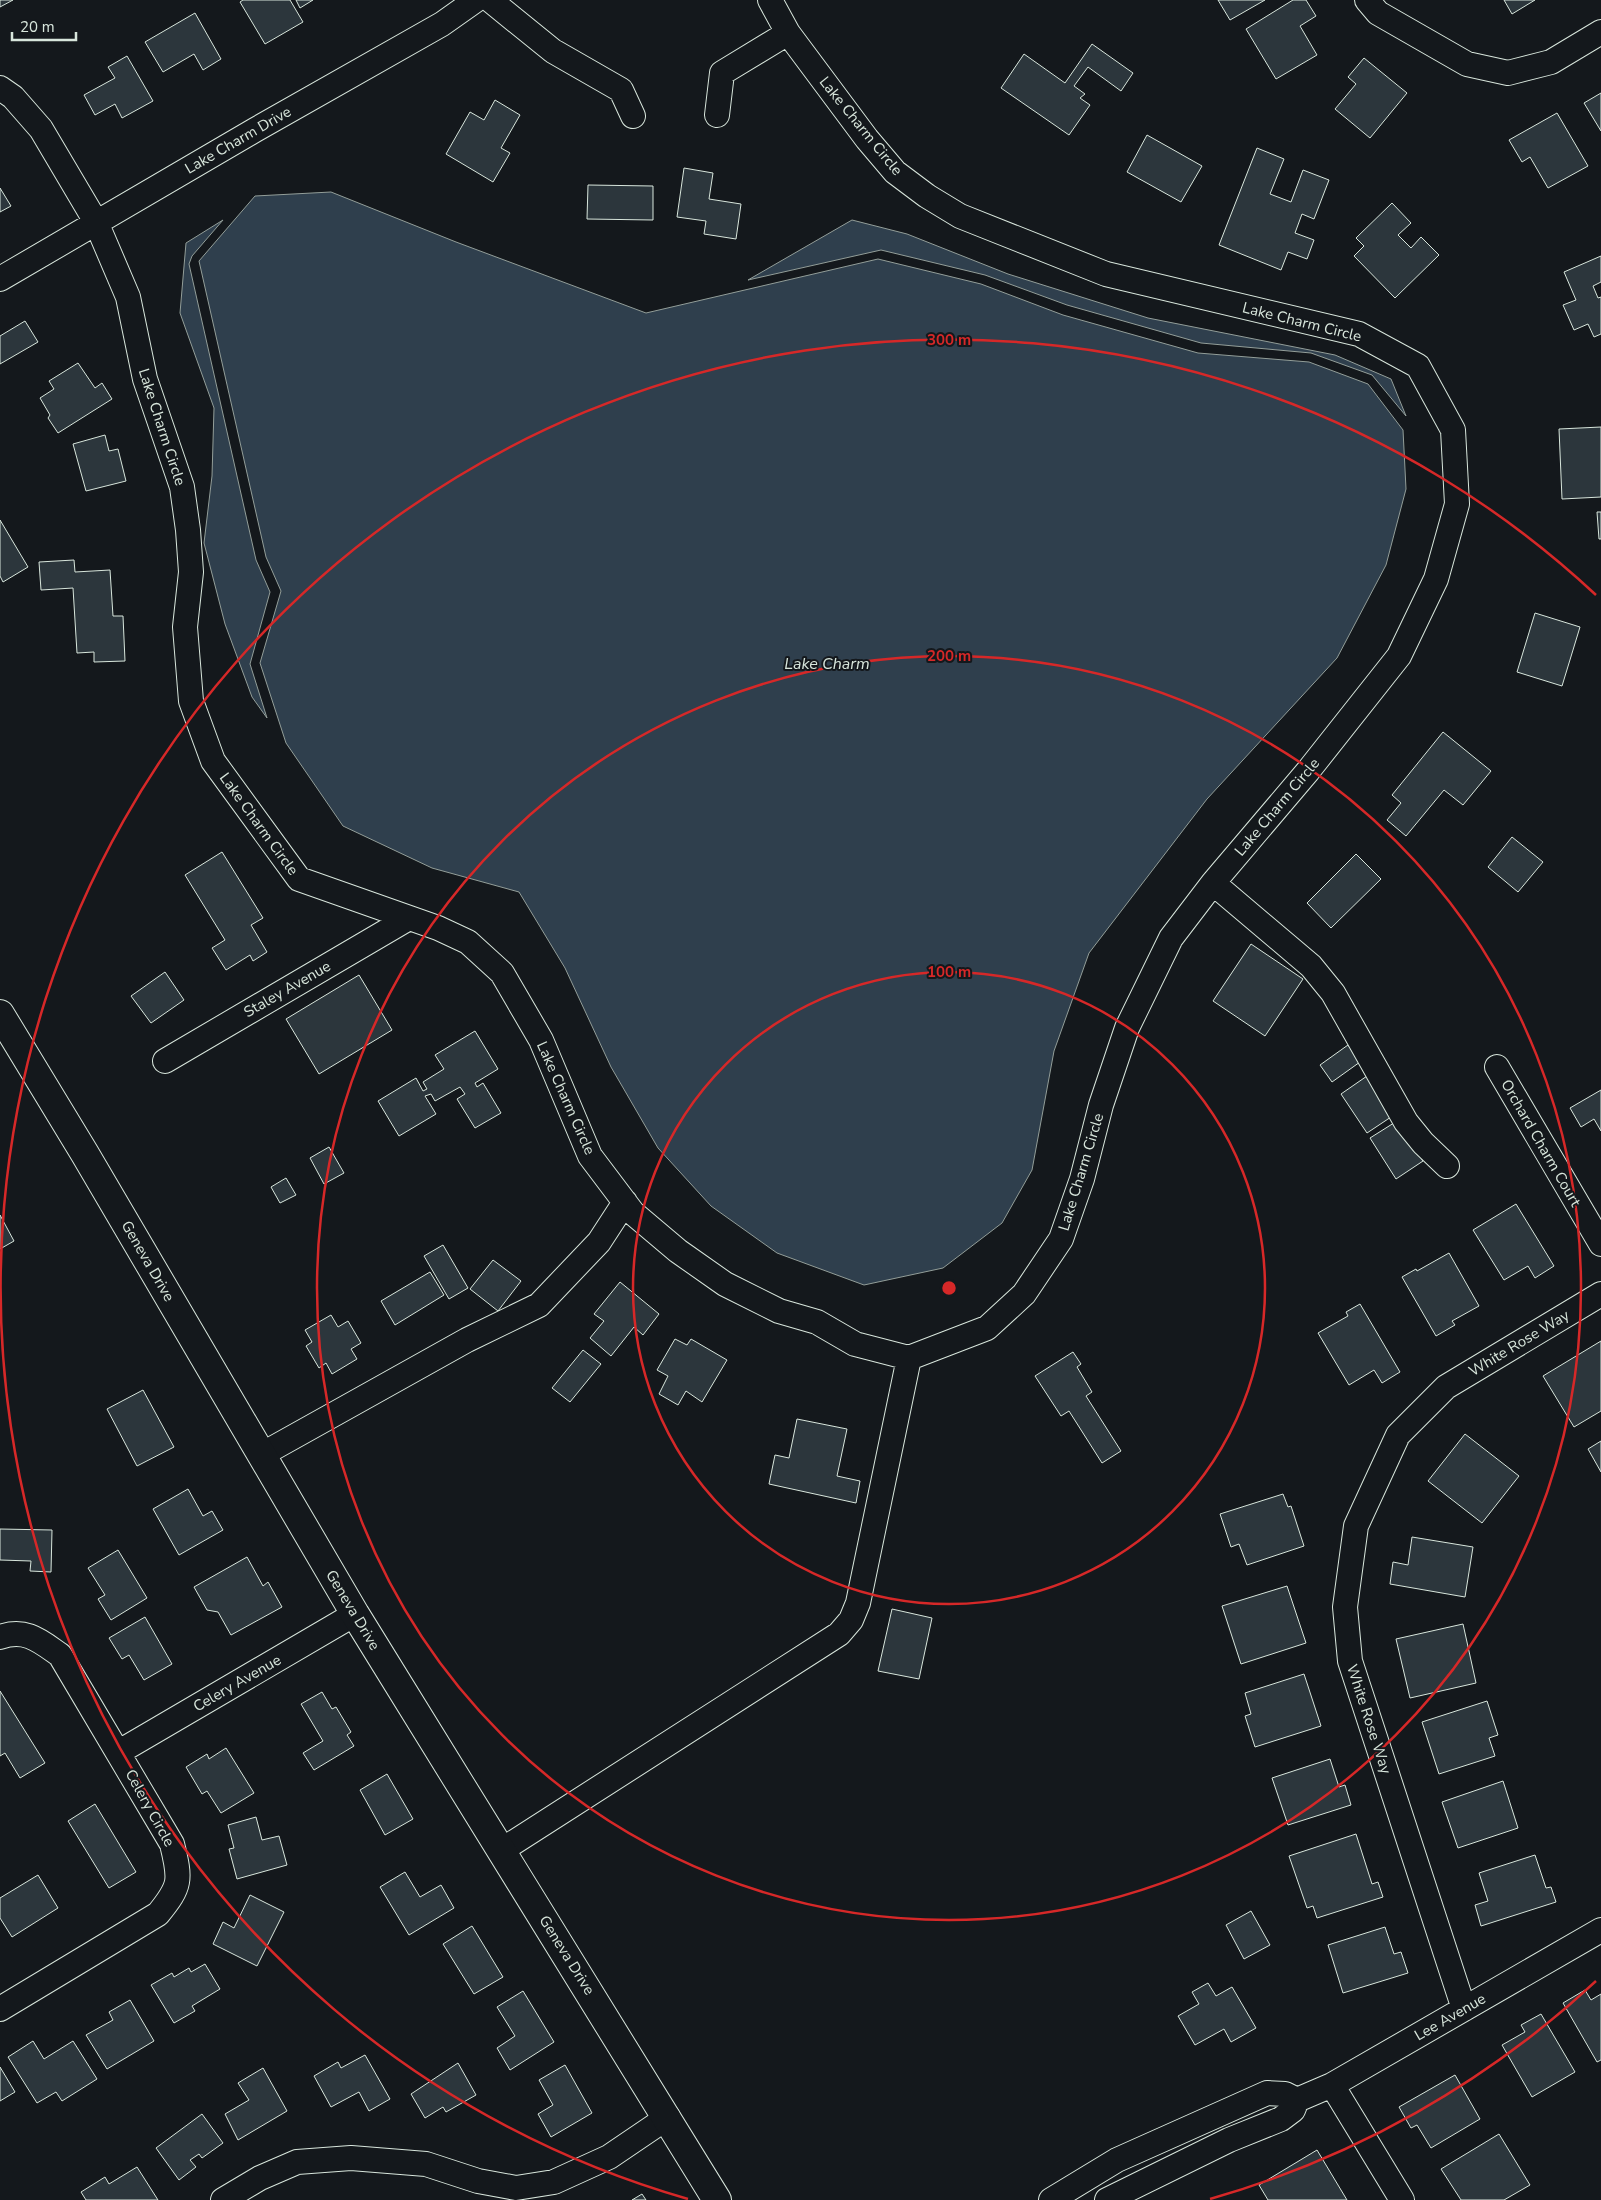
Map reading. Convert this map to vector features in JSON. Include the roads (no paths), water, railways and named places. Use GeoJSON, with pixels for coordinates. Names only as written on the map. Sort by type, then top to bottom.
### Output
{"type":"FeatureCollection","features":[{"type":"Feature","properties":{"kind":"main road","name":"Geneva Drive"},"geometry":{"type":"LineString","coordinates":[[0,1014],[85,1154],[355,1614],[668,2117],[717,2200]]}},
{"type":"Feature","properties":{"kind":"street","name":"Lake Charm Drive"},"geometry":{"type":"LineString","coordinates":[[0,279],[442,24],[476,0]]}},
{"type":"Feature","properties":{"kind":"street"},"geometry":{"type":"LineString","coordinates":[[490,0],[553,51],[621,90],[633,116]]}},
{"type":"Feature","properties":{"kind":"street","name":"Lake Charm Circle"},"geometry":{"type":"LineString","coordinates":[[0,88],[13,97],[41,129],[96,222],[128,297],[145,379],[182,487],[191,572],[185,627],[190,701],[213,761],[299,879],[438,928],[468,942],[502,974],[541,1040],[590,1156],[633,1213],[678,1251],[725,1284],[779,1311],[817,1322],[855,1344],[909,1358],[987,1328],[1024,1294],[1061,1239],[1082,1179],[1101,1105],[1127,1028],[1171,938],[1213,883],[1308,771],[1399,656],[1436,579],[1457,504],[1453,430],[1418,366],[1359,334],[1106,274],[960,216],[935,202],[895,172],[867,139],[788,33],[770,0]]}},
{"type":"Feature","properties":{"kind":"street"},"geometry":{"type":"LineString","coordinates":[[1367,0],[1378,13],[1467,64],[1508,73],[1551,62],[1601,32]]}},
{"type":"Feature","properties":{"kind":"street"},"geometry":{"type":"LineString","coordinates":[[717,115],[722,73],[788,33]]}},
{"type":"Feature","properties":{"kind":"street"},"geometry":{"type":"LineString","coordinates":[[1213,883],[1312,966],[1333,993],[1406,1122],[1423,1143],[1446,1166]]}},
{"type":"Feature","properties":{"kind":"street","name":"Staley Avenue"},"geometry":{"type":"LineString","coordinates":[[165,1061],[408,918]]}},
{"type":"Feature","properties":{"kind":"street","name":"Orchard Charm Court"},"geometry":{"type":"LineString","coordinates":[[1497,1068],[1601,1244]]}},
{"type":"Feature","properties":{"kind":"street"},"geometry":{"type":"LineString","coordinates":[[261,1455],[466,1340],[539,1305],[599,1242],[625,1202]]}},
{"type":"Feature","properties":{"kind":"street","name":"White Rose Way"},"geometry":{"type":"LineString","coordinates":[[1464,2009],[1350,1661],[1345,1608],[1356,1526],[1398,1434],[1446,1387],[1601,1294]]}},
{"type":"Feature","properties":{"kind":"street"},"geometry":{"type":"LineString","coordinates":[[502,1850],[839,1634],[851,1620],[858,1603],[909,1358]]}},
{"type":"Feature","properties":{"kind":"street","name":"Celery Avenue"},"geometry":{"type":"LineString","coordinates":[[119,1752],[355,1614]]}},
{"type":"Feature","properties":{"kind":"street","name":"Celery Circle"},"geometry":{"type":"LineString","coordinates":[[0,1636],[9,1634],[33,1636],[60,1655],[172,1844],[179,1871],[175,1894],[158,1914],[0,2009]]}},
{"type":"Feature","properties":{"kind":"street","name":"Lee Avenue"},"geometry":{"type":"LineString","coordinates":[[1107,2200],[1229,2140],[1282,2119],[1293,2110],[1297,2100],[1332,2085],[1601,1930]]}},
{"type":"Feature","properties":{"kind":"street"},"geometry":{"type":"LineString","coordinates":[[1332,2085],[1402,2200]]}},
{"type":"Feature","properties":{"kind":"street"},"geometry":{"type":"LineString","coordinates":[[1054,2199],[1117,2160],[1267,2093],[1285,2094],[1297,2100]]}},
{"type":"Feature","properties":{"kind":"street"},"geometry":{"type":"LineString","coordinates":[[223,2200],[260,2178],[297,2162],[351,2158],[426,2164],[478,2181],[516,2188],[554,2182],[609,2157],[668,2117]]}},
{"type":"Feature","properties":{"kind":"water","name":"Lake Charm"},"geometry":{"type":"Polygon","coordinates":[[[331,192],[456,242],[646,313],[878,259],[981,284],[1063,315],[1198,353],[1309,362],[1368,384],[1403,430],[1406,489],[1386,565],[1337,658],[1207,799],[1089,953],[1054,1051],[1032,1170],[1002,1223],[943,1268],[864,1285],[777,1253],[711,1206],[658,1148],[611,1067],[565,968],[519,892],[432,868],[343,826],[286,743],[260,663],[281,591],[266,557],[199,261],[255,196],[331,192]]]}},
{"type":"Feature","properties":{"kind":"water"},"geometry":{"type":"Polygon","coordinates":[[[223,220],[192,256],[189,264],[256,560],[270,592],[250,664],[267,718],[252,697],[225,624],[204,543],[212,476],[214,408],[180,313],[186,243],[223,220]]]}},
{"type":"Feature","properties":{"kind":"water"},"geometry":{"type":"Polygon","coordinates":[[[852,220],[907,234],[1008,274],[1148,318],[1335,355],[1391,379],[1406,416],[1372,375],[1311,353],[1201,343],[1067,305],[985,275],[881,250],[748,280],[852,220]]]}}]}
